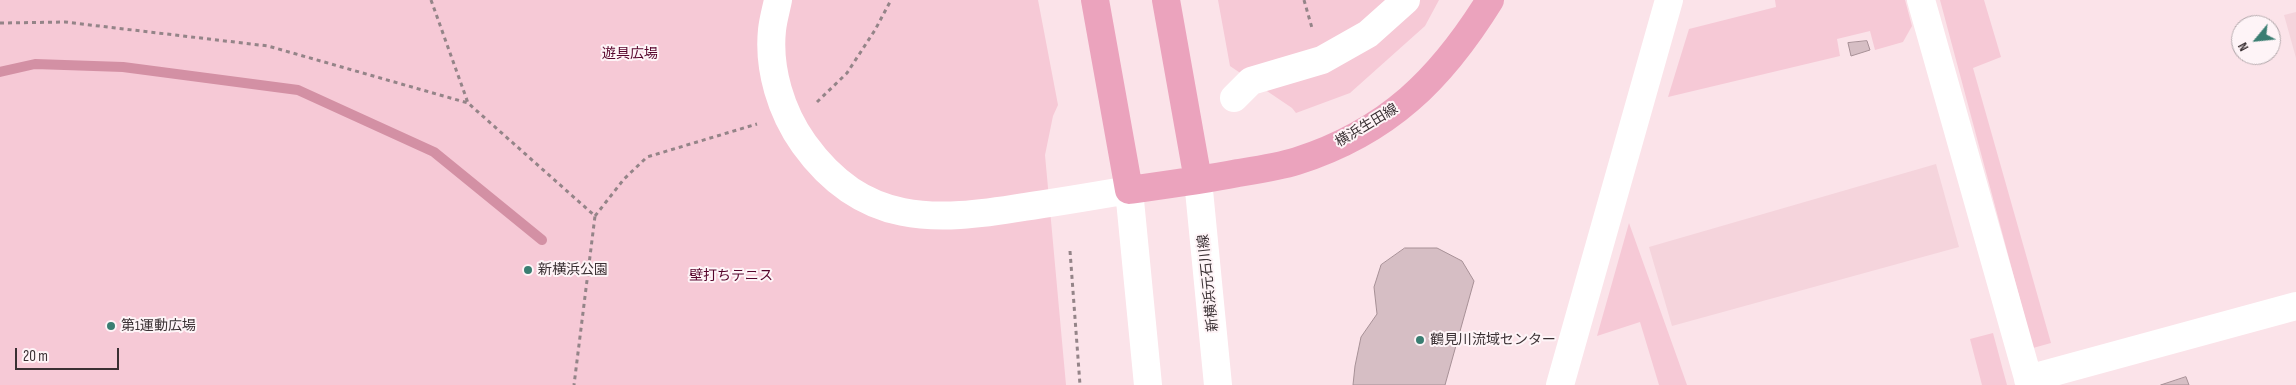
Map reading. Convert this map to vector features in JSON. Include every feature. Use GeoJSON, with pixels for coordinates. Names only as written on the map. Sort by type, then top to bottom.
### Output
{"type":"FeatureCollection","features":[{"type":"Feature","properties":{"kind":"main road"},"geometry":{"type":"LineString","coordinates":[[1095,0],[1129,190]]}},
{"type":"Feature","properties":{"kind":"main road","name":"横浜生田線"},"geometry":{"type":"LineString","coordinates":[[1129,190],[1198,180],[1296,162],[1343,143],[1389,116],[1430,81],[1466,38],[1490,0]]}},
{"type":"Feature","properties":{"kind":"main road"},"geometry":{"type":"LineString","coordinates":[[1168,9],[1198,180]]}},
{"type":"Feature","properties":{"kind":"street"},"geometry":{"type":"LineString","coordinates":[[778,0],[772,30],[773,68],[784,110],[799,137],[828,173],[858,195],[916,215],[944,217],[989,213],[1129,190],[1148,385]]}},
{"type":"Feature","properties":{"kind":"street"},"geometry":{"type":"LineString","coordinates":[[1234,98],[1251,81],[1322,60],[1368,34],[1406,0]]}},
{"type":"Feature","properties":{"kind":"street"},"geometry":{"type":"LineString","coordinates":[[1560,385],[1669,0]]}},
{"type":"Feature","properties":{"kind":"street"},"geometry":{"type":"LineString","coordinates":[[1921,0],[2029,382],[2296,306]]}},
{"type":"Feature","properties":{"kind":"street","name":"新横浜元石川線"},"geometry":{"type":"LineString","coordinates":[[1198,180],[1218,385]]}},
{"type":"Feature","properties":{"kind":"path"},"geometry":{"type":"LineString","coordinates":[[431,0],[468,103]]}},
{"type":"Feature","properties":{"kind":"path"},"geometry":{"type":"LineString","coordinates":[[816,103],[847,73],[875,30],[891,0]]}},
{"type":"Feature","properties":{"kind":"path"},"geometry":{"type":"LineString","coordinates":[[0,23],[65,22],[268,46],[468,103],[595,216]]}},
{"type":"Feature","properties":{"kind":"path"},"geometry":{"type":"LineString","coordinates":[[574,385],[595,216],[624,178],[647,157],[764,121]]}},
{"type":"Feature","properties":{"kind":"path"},"geometry":{"type":"LineString","coordinates":[[1070,251],[1080,385]]}},
{"type":"Feature","properties":{"kind":"shaded area"},"geometry":{"type":"Polygon","coordinates":[[[2296,12],[2296,58],[2284,15],[2296,12]]]}},
{"type":"Feature","properties":{"kind":"shaded area"},"geometry":{"type":"Polygon","coordinates":[[[1936,164],[1959,247],[1672,326],[1649,247],[1936,164]]]}},
{"type":"Feature","properties":{"kind":"green space","name":"新横浜公園"},"geometry":{"type":"Polygon","coordinates":[[[0,0],[1038,0],[1058,105],[1053,116],[1045,155],[1066,385],[0,385],[0,0]]]}},
{"type":"Feature","properties":{"kind":"green space"},"geometry":{"type":"Polygon","coordinates":[[[1218,0],[1439,0],[1425,26],[1350,93],[1296,113],[1292,108],[1230,66],[1218,0]]]}},
{"type":"Feature","properties":{"kind":"green space"},"geometry":{"type":"Polygon","coordinates":[[[1775,0],[1905,0],[1912,26],[1903,42],[1875,50],[1870,31],[1837,39],[1840,56],[1668,97],[1689,29],[1776,7],[1775,0]]]}},
{"type":"Feature","properties":{"kind":"green space"},"geometry":{"type":"Polygon","coordinates":[[[1940,0],[1984,0],[2001,57],[1973,68],[2051,343],[2033,348],[1940,0]]]}},
{"type":"Feature","properties":{"kind":"green space"},"geometry":{"type":"Polygon","coordinates":[[[1629,223],[1687,385],[1659,385],[1640,322],[1597,336],[1629,223]]]}},
{"type":"Feature","properties":{"kind":"green space"},"geometry":{"type":"Polygon","coordinates":[[[1993,333],[2007,385],[1982,385],[1970,339],[1993,333]]]}},
{"type":"Feature","properties":{"kind":"building"},"geometry":{"type":"Polygon","coordinates":[[[1867,41],[1870,50],[1851,56],[1848,43],[1867,41]]]}},
{"type":"Feature","properties":{"kind":"building"},"geometry":{"type":"Polygon","coordinates":[[[1405,248],[1437,248],[1462,261],[1474,281],[1445,385],[1353,385],[1361,337],[1377,314],[1374,287],[1381,265],[1405,248]]]}},
{"type":"Feature","properties":{"kind":"building"},"geometry":{"type":"Polygon","coordinates":[[[2186,377],[2189,385],[2161,385],[2186,377]]]}},
{"type":"Feature","properties":{"kind":"waterway"},"geometry":{"type":"LineString","coordinates":[[0,72],[35,64],[123,67],[298,90],[434,152],[542,240]]}},
{"type":"Feature","properties":{"kind":"place","name":"新横浜公園"},"geometry":{"type":"Point","coordinates":[528,270]}},
{"type":"Feature","properties":{"kind":"place","name":"第1運動広場"},"geometry":{"type":"Point","coordinates":[111,326]}},
{"type":"Feature","properties":{"kind":"place","name":"鶴見川流域センター"},"geometry":{"type":"Point","coordinates":[1420,340]}},
{"type":"Feature","properties":{"kind":"park label","name":"遊具広場"},"geometry":{"type":"Point","coordinates":[630,54]}},
{"type":"Feature","properties":{"kind":"park label","name":"壁打ちテニス"},"geometry":{"type":"Point","coordinates":[731,276]}}]}
